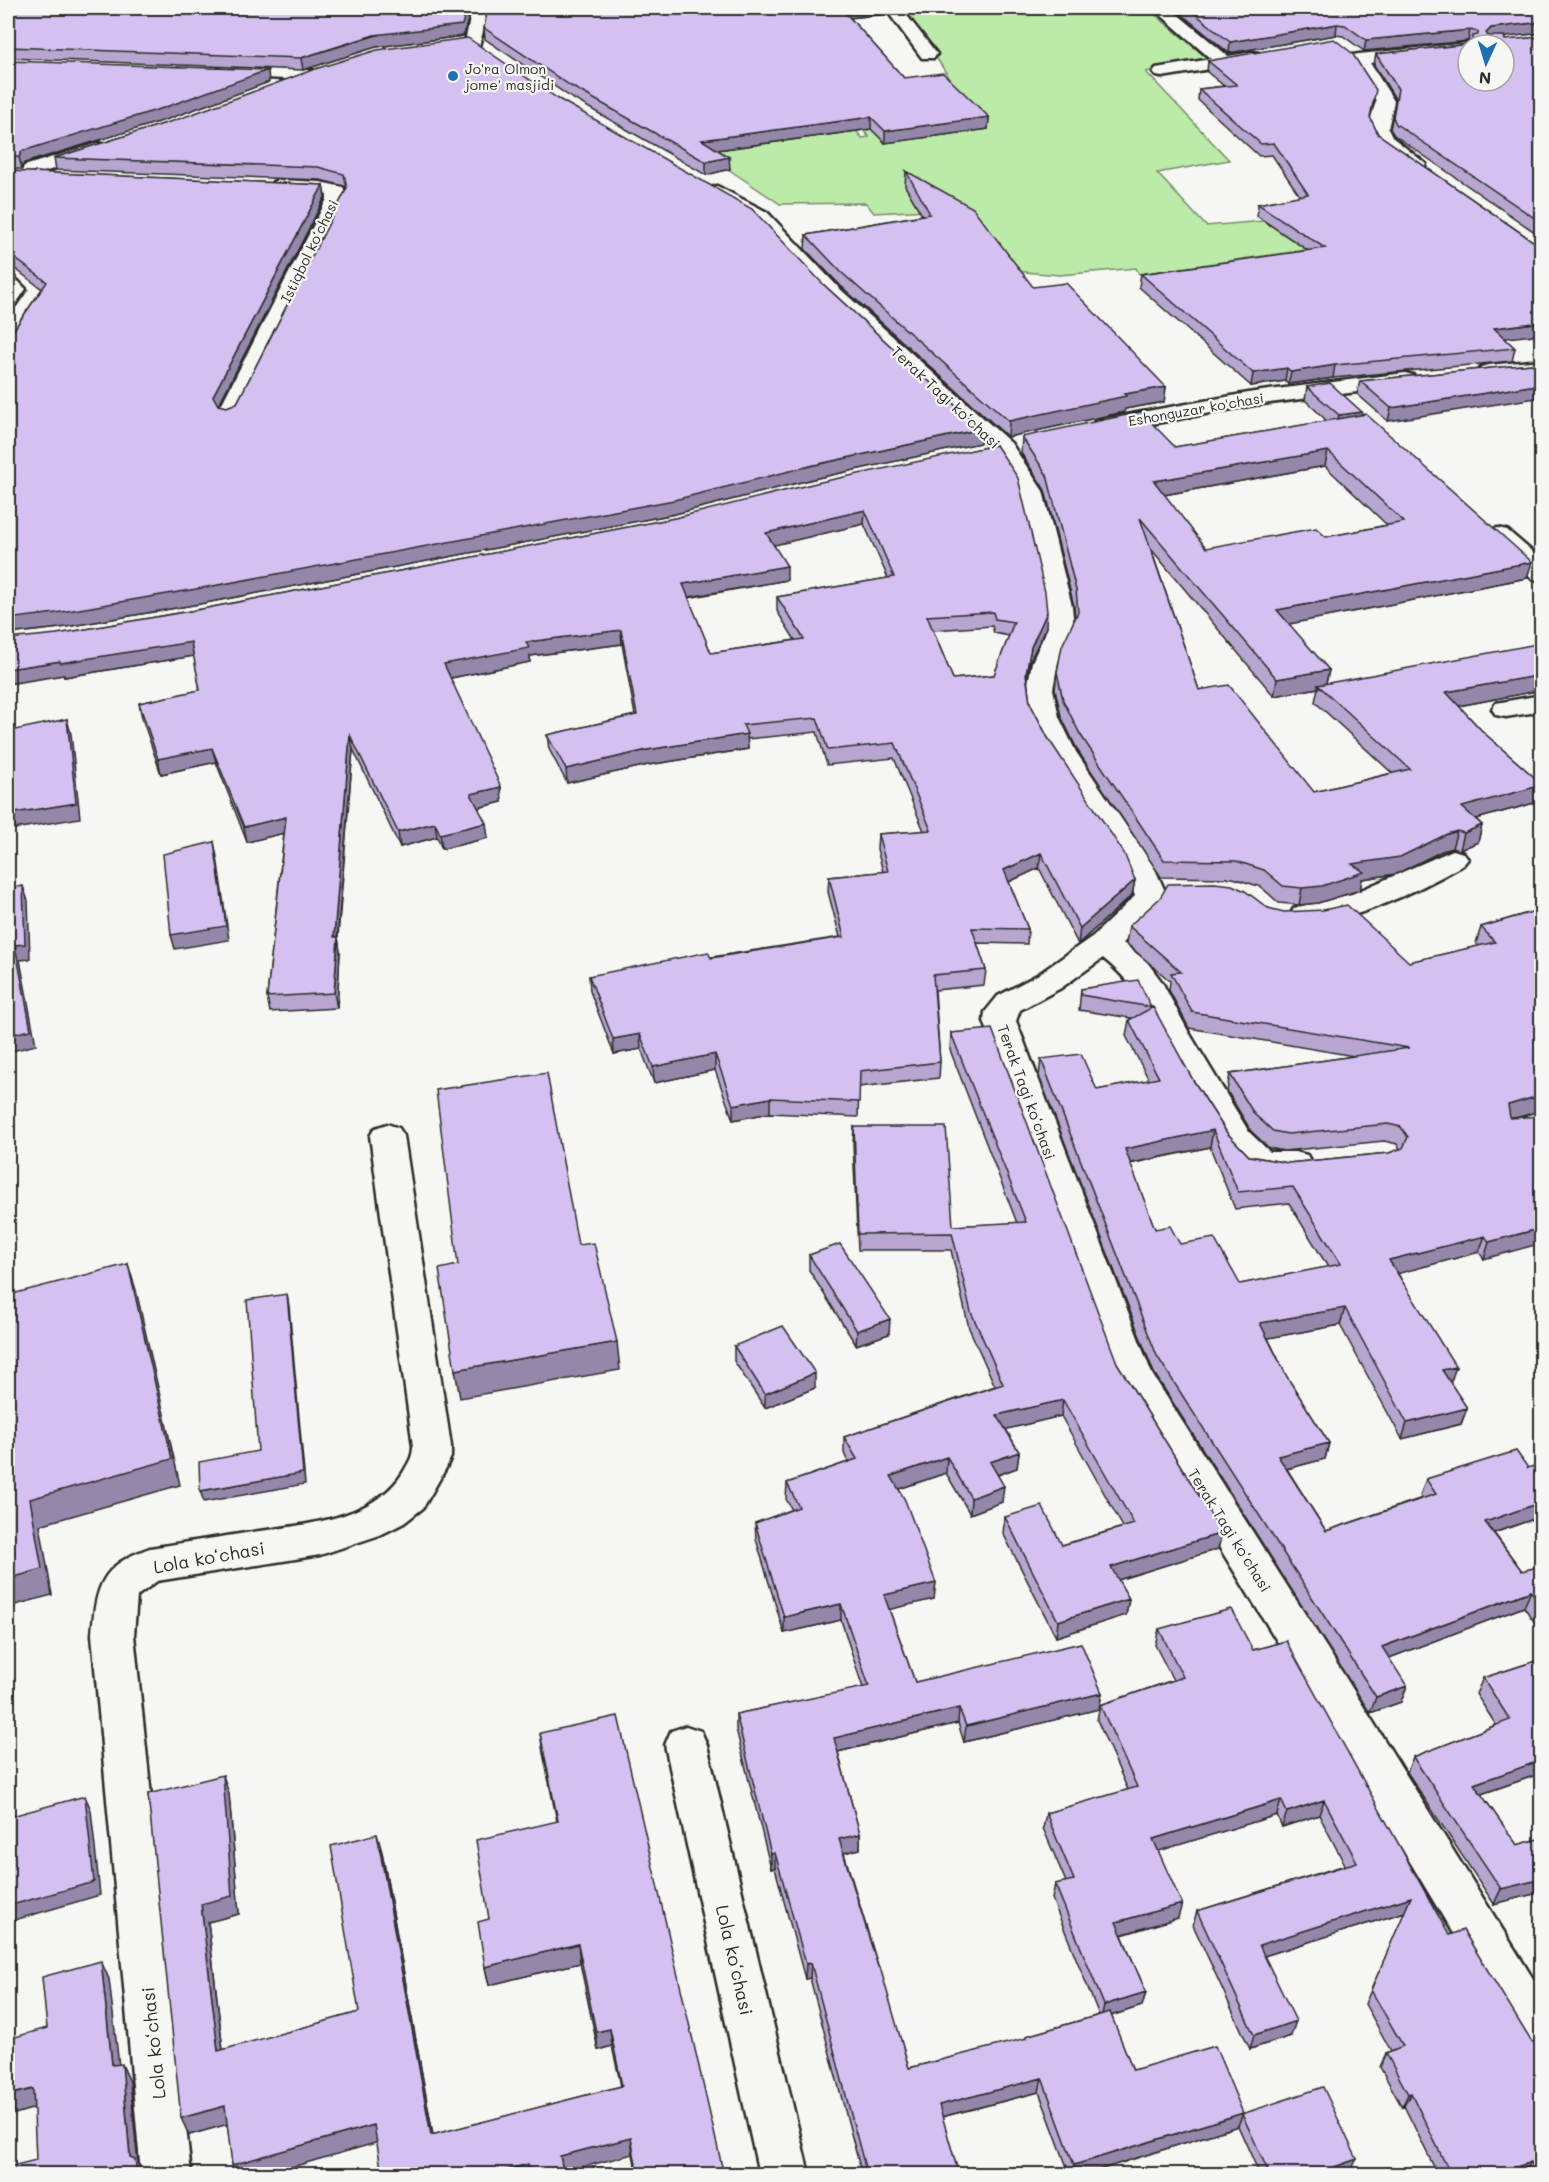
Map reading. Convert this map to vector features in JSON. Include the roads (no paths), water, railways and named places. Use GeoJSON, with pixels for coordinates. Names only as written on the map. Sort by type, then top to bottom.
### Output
{"type":"FeatureCollection","features":[{"type":"Feature","properties":{"kind":"street"},"geometry":{"type":"LineString","coordinates":[[492,8],[479,14],[462,44],[501,61]]}},
{"type":"Feature","properties":{"kind":"street"},"geometry":{"type":"LineString","coordinates":[[893,8],[928,54]]}},
{"type":"Feature","properties":{"kind":"street"},"geometry":{"type":"LineString","coordinates":[[1161,8],[1225,62]]}},
{"type":"Feature","properties":{"kind":"street"},"geometry":{"type":"LineString","coordinates":[[1343,48],[1359,59],[1385,101],[1379,129],[1384,140],[1431,173]]}},
{"type":"Feature","properties":{"kind":"street"},"geometry":{"type":"LineString","coordinates":[[1359,59],[1456,49]]}},
{"type":"Feature","properties":{"kind":"street"},"geometry":{"type":"LineString","coordinates":[[1162,72],[1270,53]]}},
{"type":"Feature","properties":{"kind":"street"},"geometry":{"type":"LineString","coordinates":[[205,72],[315,73],[264,93]]}},
{"type":"Feature","properties":{"kind":"street"},"geometry":{"type":"LineString","coordinates":[[8,177],[117,143]]}},
{"type":"Feature","properties":{"kind":"street","name":"Terak Tagi koʻchasi"},"geometry":{"type":"LineString","coordinates":[[691,176],[760,216],[832,292],[1003,448],[1031,491],[1059,606],[1061,627],[1045,662],[1040,689],[1045,717],[1062,752],[1139,867],[1161,889],[1150,896],[1145,906],[1104,944],[1050,981],[1009,1003],[1001,1012],[1000,1021],[1135,1379],[1327,1685],[1542,2037]]}},
{"type":"Feature","properties":{"kind":"street"},"geometry":{"type":"LineString","coordinates":[[8,177],[69,178]]}},
{"type":"Feature","properties":{"kind":"street","name":"Istiqbol koʻchasi"},"geometry":{"type":"LineString","coordinates":[[229,411],[337,199],[336,191],[320,188],[260,185]]}},
{"type":"Feature","properties":{"kind":"street"},"geometry":{"type":"LineString","coordinates":[[8,282],[16,289],[8,301]]}},
{"type":"Feature","properties":{"kind":"street"},"geometry":{"type":"LineString","coordinates":[[1462,375],[1542,367]]}},
{"type":"Feature","properties":{"kind":"street","name":"Eshonguzar ko'chasi"},"geometry":{"type":"LineString","coordinates":[[1085,430],[1167,412],[1333,387],[1427,378]]}},
{"type":"Feature","properties":{"kind":"street"},"geometry":{"type":"LineString","coordinates":[[1333,387],[1360,411]]}},
{"type":"Feature","properties":{"kind":"street"},"geometry":{"type":"LineString","coordinates":[[1483,521],[1542,574]]}},
{"type":"Feature","properties":{"kind":"street"},"geometry":{"type":"LineString","coordinates":[[1506,709],[1542,703]]}},
{"type":"Feature","properties":{"kind":"street"},"geometry":{"type":"LineString","coordinates":[[1278,916],[1317,914],[1361,902],[1410,883],[1453,859]]}},
{"type":"Feature","properties":{"kind":"street"},"geometry":{"type":"LineString","coordinates":[[1104,944],[1136,969],[1151,989],[1172,1030],[1237,1140],[1249,1153],[1258,1161],[1270,1165],[1328,1161]]}},
{"type":"Feature","properties":{"kind":"street","name":"Lola koʻchasi"},"geometry":{"type":"LineString","coordinates":[[166,2175],[113,1635],[116,1589],[129,1575],[150,1565],[320,1538],[366,1523],[390,1511],[409,1497],[423,1474],[432,1457],[432,1446],[387,1136]]}},
{"type":"Feature","properties":{"kind":"street","name":"Lola koʻchasi"},"geometry":{"type":"LineString","coordinates":[[686,1745],[784,2175]]}},
{"type":"Feature","properties":{"kind":"place","name":"Jo'ra Olmon jome' masjidi"},"geometry":{"type":"Point","coordinates":[453,76]}}]}
